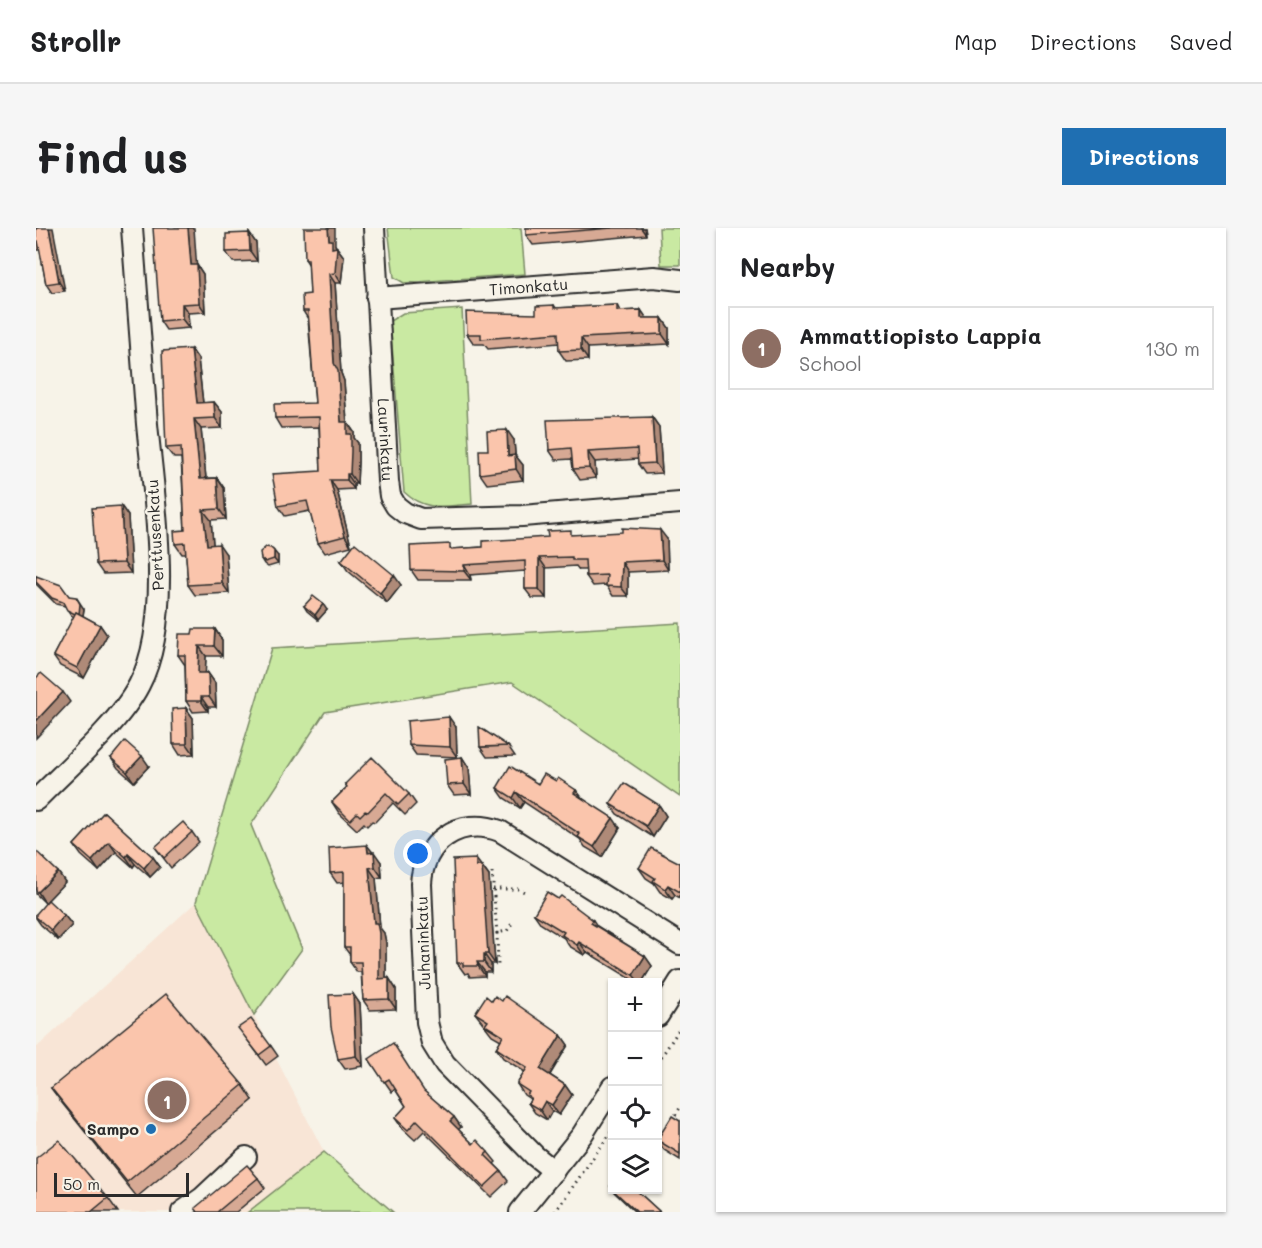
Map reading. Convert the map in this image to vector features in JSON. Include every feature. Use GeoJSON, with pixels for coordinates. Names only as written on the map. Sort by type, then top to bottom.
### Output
{"type":"FeatureCollection","features":[{"type":"Feature","properties":{"kind":"street","name":"Perttusenkatu"},"geometry":{"type":"LineString","coordinates":[[36,800],[117,716],[132,696],[145,672],[157,628],[156,522],[132,228]]}},
{"type":"Feature","properties":{"kind":"street","name":"Laurinkatu"},"geometry":{"type":"LineString","coordinates":[[374,228],[389,489],[392,500],[405,513],[421,519],[467,519],[680,503]]}},
{"type":"Feature","properties":{"kind":"street","name":"Timonkatu"},"geometry":{"type":"LineString","coordinates":[[378,298],[654,277],[680,280]]}},
{"type":"Feature","properties":{"kind":"street","name":"Juhaninkatu"},"geometry":{"type":"LineString","coordinates":[[554,1170],[535,1156],[445,1064],[432,1043],[427,1022],[421,884],[423,869],[429,853],[446,834],[460,828],[481,826],[500,831],[680,944]]}},
{"type":"Feature","properties":{"kind":"street"},"geometry":{"type":"LineString","coordinates":[[662,1008],[680,981]]}},
{"type":"Feature","properties":{"kind":"street"},"geometry":{"type":"LineString","coordinates":[[520,1212],[582,1135],[608,1093]]}},
{"type":"Feature","properties":{"kind":"street"},"geometry":{"type":"LineString","coordinates":[[182,1212],[202,1198],[246,1157]]}},
{"type":"Feature","properties":{"kind":"path"},"geometry":{"type":"LineString","coordinates":[[492,872],[498,966]]}},
{"type":"Feature","properties":{"kind":"path"},"geometry":{"type":"LineString","coordinates":[[493,888],[518,889],[526,893]]}},
{"type":"Feature","properties":{"kind":"path"},"geometry":{"type":"LineString","coordinates":[[497,933],[507,931],[513,922]]}},
{"type":"Feature","properties":{"kind":"path"},"geometry":{"type":"LineString","coordinates":[[662,1055],[680,1028]]}},
{"type":"Feature","properties":{"kind":"path"},"geometry":{"type":"LineString","coordinates":[[668,1127],[679,1111]]}},
{"type":"Feature","properties":{"kind":"path"},"geometry":{"type":"LineString","coordinates":[[555,1212],[608,1137]]}},
{"type":"Feature","properties":{"kind":"shaded area"},"geometry":{"type":"Polygon","coordinates":[[[196,902],[324,1152],[248,1212],[36,1212],[36,1048],[196,902]]]}},
{"type":"Feature","properties":{"kind":"green space"},"geometry":{"type":"Polygon","coordinates":[[[388,228],[521,228],[525,274],[404,283],[394,277],[388,228]]]}},
{"type":"Feature","properties":{"kind":"green space"},"geometry":{"type":"Polygon","coordinates":[[[659,228],[680,228],[680,265],[661,265],[659,228]]]}},
{"type":"Feature","properties":{"kind":"green space"},"geometry":{"type":"Polygon","coordinates":[[[462,309],[472,504],[428,505],[420,503],[404,492],[390,321],[403,313],[462,309]]]}},
{"type":"Feature","properties":{"kind":"green space"},"geometry":{"type":"Polygon","coordinates":[[[680,623],[680,797],[512,682],[325,712],[251,825],[302,949],[254,1015],[196,902],[272,648],[680,623]]]}},
{"type":"Feature","properties":{"kind":"green space"},"geometry":{"type":"Polygon","coordinates":[[[324,1152],[393,1212],[248,1212],[324,1152]]]}},
{"type":"Feature","properties":{"kind":"building"},"geometry":{"type":"Polygon","coordinates":[[[36,228],[49,228],[59,282],[46,284],[38,241],[36,241],[36,228]]]}},
{"type":"Feature","properties":{"kind":"building"},"geometry":{"type":"Polygon","coordinates":[[[153,228],[188,228],[191,265],[197,265],[199,303],[182,304],[182,319],[160,321],[153,228]]]}},
{"type":"Feature","properties":{"kind":"building"},"geometry":{"type":"Polygon","coordinates":[[[304,228],[328,228],[332,248],[337,247],[335,273],[329,274],[334,363],[338,371],[341,422],[347,422],[347,434],[351,434],[350,474],[347,474],[347,480],[330,480],[345,536],[318,543],[307,501],[278,506],[272,474],[321,471],[319,417],[275,418],[274,404],[315,403],[308,311],[303,311],[302,295],[310,294],[308,259],[305,259],[304,228]]]}},
{"type":"Feature","properties":{"kind":"building"},"geometry":{"type":"Polygon","coordinates":[[[526,228],[612,228],[526,235],[526,228]]]}},
{"type":"Feature","properties":{"kind":"building"},"geometry":{"type":"Polygon","coordinates":[[[249,233],[250,251],[226,252],[226,234],[249,233]]]}},
{"type":"Feature","properties":{"kind":"building"},"geometry":{"type":"Polygon","coordinates":[[[554,305],[554,308],[617,305],[617,311],[641,310],[641,318],[662,318],[662,334],[581,338],[581,350],[559,351],[558,333],[481,339],[481,334],[467,334],[466,312],[536,314],[536,306],[554,305]]]}},
{"type":"Feature","properties":{"kind":"building"},"geometry":{"type":"Polygon","coordinates":[[[191,349],[197,403],[214,402],[215,418],[194,419],[200,479],[217,478],[219,509],[203,510],[207,545],[219,544],[222,583],[188,585],[185,543],[175,544],[174,531],[185,530],[181,447],[166,448],[162,351],[191,349]]]}},
{"type":"Feature","properties":{"kind":"building"},"geometry":{"type":"Polygon","coordinates":[[[652,417],[655,463],[638,464],[637,449],[588,452],[589,468],[573,469],[571,448],[549,450],[547,420],[652,417]]]}},
{"type":"Feature","properties":{"kind":"building"},"geometry":{"type":"Polygon","coordinates":[[[507,430],[508,456],[515,455],[516,469],[480,474],[479,450],[488,450],[487,431],[507,430]]]}},
{"type":"Feature","properties":{"kind":"building"},"geometry":{"type":"Polygon","coordinates":[[[121,506],[124,563],[96,564],[92,508],[121,506]]]}},
{"type":"Feature","properties":{"kind":"building"},"geometry":{"type":"Polygon","coordinates":[[[622,528],[660,530],[662,560],[622,562],[621,587],[606,586],[607,575],[586,576],[585,560],[572,560],[572,557],[539,558],[539,589],[525,589],[525,561],[464,565],[464,571],[411,570],[410,546],[450,544],[450,549],[483,547],[483,541],[548,537],[547,531],[571,530],[571,535],[622,532],[622,528]]]}},
{"type":"Feature","properties":{"kind":"building"},"geometry":{"type":"Polygon","coordinates":[[[355,543],[394,575],[380,593],[341,561],[355,543]]]}},
{"type":"Feature","properties":{"kind":"building"},"geometry":{"type":"Polygon","coordinates":[[[266,547],[274,551],[274,559],[265,562],[261,559],[260,552],[266,547]]]}},
{"type":"Feature","properties":{"kind":"building"},"geometry":{"type":"Polygon","coordinates":[[[36,576],[61,585],[69,596],[76,597],[80,604],[79,614],[67,610],[63,602],[52,598],[36,582],[36,576]]]}},
{"type":"Feature","properties":{"kind":"building"},"geometry":{"type":"Polygon","coordinates":[[[313,596],[323,604],[315,615],[304,606],[313,596]]]}},
{"type":"Feature","properties":{"kind":"building"},"geometry":{"type":"Polygon","coordinates":[[[76,612],[100,625],[77,668],[53,656],[76,612]]]}},
{"type":"Feature","properties":{"kind":"building"},"geometry":{"type":"Polygon","coordinates":[[[193,629],[215,629],[214,646],[199,646],[198,673],[208,673],[209,697],[201,697],[201,701],[186,701],[185,655],[178,655],[179,634],[192,634],[193,629]]]}},
{"type":"Feature","properties":{"kind":"building"},"geometry":{"type":"Polygon","coordinates":[[[41,673],[63,692],[36,721],[36,678],[41,673]]]}},
{"type":"Feature","properties":{"kind":"building"},"geometry":{"type":"Polygon","coordinates":[[[186,708],[187,744],[173,744],[172,709],[186,708]]]}},
{"type":"Feature","properties":{"kind":"building"},"geometry":{"type":"Polygon","coordinates":[[[449,717],[450,747],[409,745],[407,721],[449,717]]]}},
{"type":"Feature","properties":{"kind":"building"},"geometry":{"type":"Polygon","coordinates":[[[479,727],[508,746],[480,747],[479,727]]]}},
{"type":"Feature","properties":{"kind":"building"},"geometry":{"type":"Polygon","coordinates":[[[125,741],[142,756],[127,772],[111,758],[125,741]]]}},
{"type":"Feature","properties":{"kind":"building"},"geometry":{"type":"Polygon","coordinates":[[[372,757],[409,794],[398,805],[386,793],[368,812],[365,811],[360,816],[357,813],[350,820],[332,802],[347,787],[345,784],[372,757]]]}},
{"type":"Feature","properties":{"kind":"building"},"geometry":{"type":"Polygon","coordinates":[[[462,757],[464,784],[447,785],[445,759],[462,757]]]}},
{"type":"Feature","properties":{"kind":"building"},"geometry":{"type":"Polygon","coordinates":[[[510,766],[538,784],[544,774],[556,781],[558,778],[576,790],[574,793],[613,818],[594,847],[578,837],[580,834],[516,792],[513,798],[497,788],[510,766]]]}},
{"type":"Feature","properties":{"kind":"building"},"geometry":{"type":"Polygon","coordinates":[[[624,783],[659,805],[646,826],[610,804],[624,783]]]}},
{"type":"Feature","properties":{"kind":"building"},"geometry":{"type":"Polygon","coordinates":[[[104,812],[153,857],[144,868],[128,854],[126,857],[109,842],[92,861],[74,845],[104,812]]]}},
{"type":"Feature","properties":{"kind":"building"},"geometry":{"type":"Polygon","coordinates":[[[183,822],[192,832],[164,858],[155,847],[183,822]]]}},
{"type":"Feature","properties":{"kind":"building"},"geometry":{"type":"Polygon","coordinates":[[[367,845],[368,853],[374,852],[375,867],[369,868],[374,923],[377,923],[379,933],[379,979],[389,978],[389,999],[363,1000],[361,962],[350,962],[350,947],[344,947],[344,872],[330,873],[329,848],[367,845]]]}},
{"type":"Feature","properties":{"kind":"building"},"geometry":{"type":"Polygon","coordinates":[[[651,848],[680,863],[680,892],[668,885],[665,889],[653,881],[655,878],[639,868],[651,848]]]}},
{"type":"Feature","properties":{"kind":"building"},"geometry":{"type":"Polygon","coordinates":[[[36,851],[58,872],[38,892],[36,891],[36,851]]]}},
{"type":"Feature","properties":{"kind":"building"},"geometry":{"type":"Polygon","coordinates":[[[476,859],[476,866],[482,866],[488,954],[484,954],[484,962],[477,962],[478,966],[463,966],[463,963],[457,963],[453,860],[476,859]]]}},
{"type":"Feature","properties":{"kind":"building"},"geometry":{"type":"Polygon","coordinates":[[[547,892],[558,899],[561,896],[593,920],[591,923],[645,956],[633,975],[579,942],[577,945],[562,935],[564,932],[534,914],[547,892]]]}},
{"type":"Feature","properties":{"kind":"building"},"geometry":{"type":"Polygon","coordinates":[[[48,900],[64,915],[51,930],[36,917],[48,900]]]}},
{"type":"Feature","properties":{"kind":"building","name":"Sampo"},"geometry":{"type":"Polygon","coordinates":[[[166,994],[243,1085],[127,1182],[51,1088],[166,994]]]}},
{"type":"Feature","properties":{"kind":"building"},"geometry":{"type":"Polygon","coordinates":[[[353,994],[356,1056],[338,1059],[331,1027],[329,995],[353,994]]]}},
{"type":"Feature","properties":{"kind":"building"},"geometry":{"type":"Polygon","coordinates":[[[486,996],[492,1001],[495,996],[502,1001],[505,996],[561,1035],[540,1069],[565,1085],[552,1105],[545,1101],[540,1110],[528,1103],[531,1098],[527,1095],[529,1092],[517,1084],[527,1068],[496,1048],[503,1036],[485,1025],[488,1021],[475,1013],[486,996]]]}},
{"type":"Feature","properties":{"kind":"building"},"geometry":{"type":"Polygon","coordinates":[[[251,1019],[271,1046],[259,1055],[238,1028],[251,1019]]]}},
{"type":"Feature","properties":{"kind":"building"},"geometry":{"type":"Polygon","coordinates":[[[393,1043],[424,1091],[454,1117],[450,1121],[473,1144],[477,1140],[488,1152],[485,1155],[501,1171],[484,1187],[417,1120],[408,1130],[395,1118],[406,1106],[389,1079],[384,1082],[369,1059],[393,1043]]]}},
{"type":"Feature","properties":{"kind":"building"},"geometry":{"type":"Polygon","coordinates":[[[672,1116],[680,1121],[680,1154],[662,1143],[662,1132],[672,1116]]]}},
{"type":"Feature","properties":{"kind":"building"},"geometry":{"type":"Polygon","coordinates":[[[59,1140],[108,1198],[91,1212],[36,1212],[36,1158],[59,1140]]]}},
{"type":"Feature","properties":{"kind":"building"},"geometry":{"type":"Polygon","coordinates":[[[247,1165],[258,1178],[217,1212],[198,1212],[195,1208],[247,1165]]]}},
{"type":"Feature","properties":{"kind":"building"},"geometry":{"type":"Polygon","coordinates":[[[617,1194],[640,1194],[660,1212],[637,1212],[617,1194]]]}},
{"type":"Feature","properties":{"kind":"place","name":"Ammattiopisto Lappia"},"geometry":{"type":"Point","coordinates":[167,1100]}},
{"type":"Feature","properties":{"kind":"place","name":"Sampo"},"geometry":{"type":"Point","coordinates":[151,1129]}}]}
